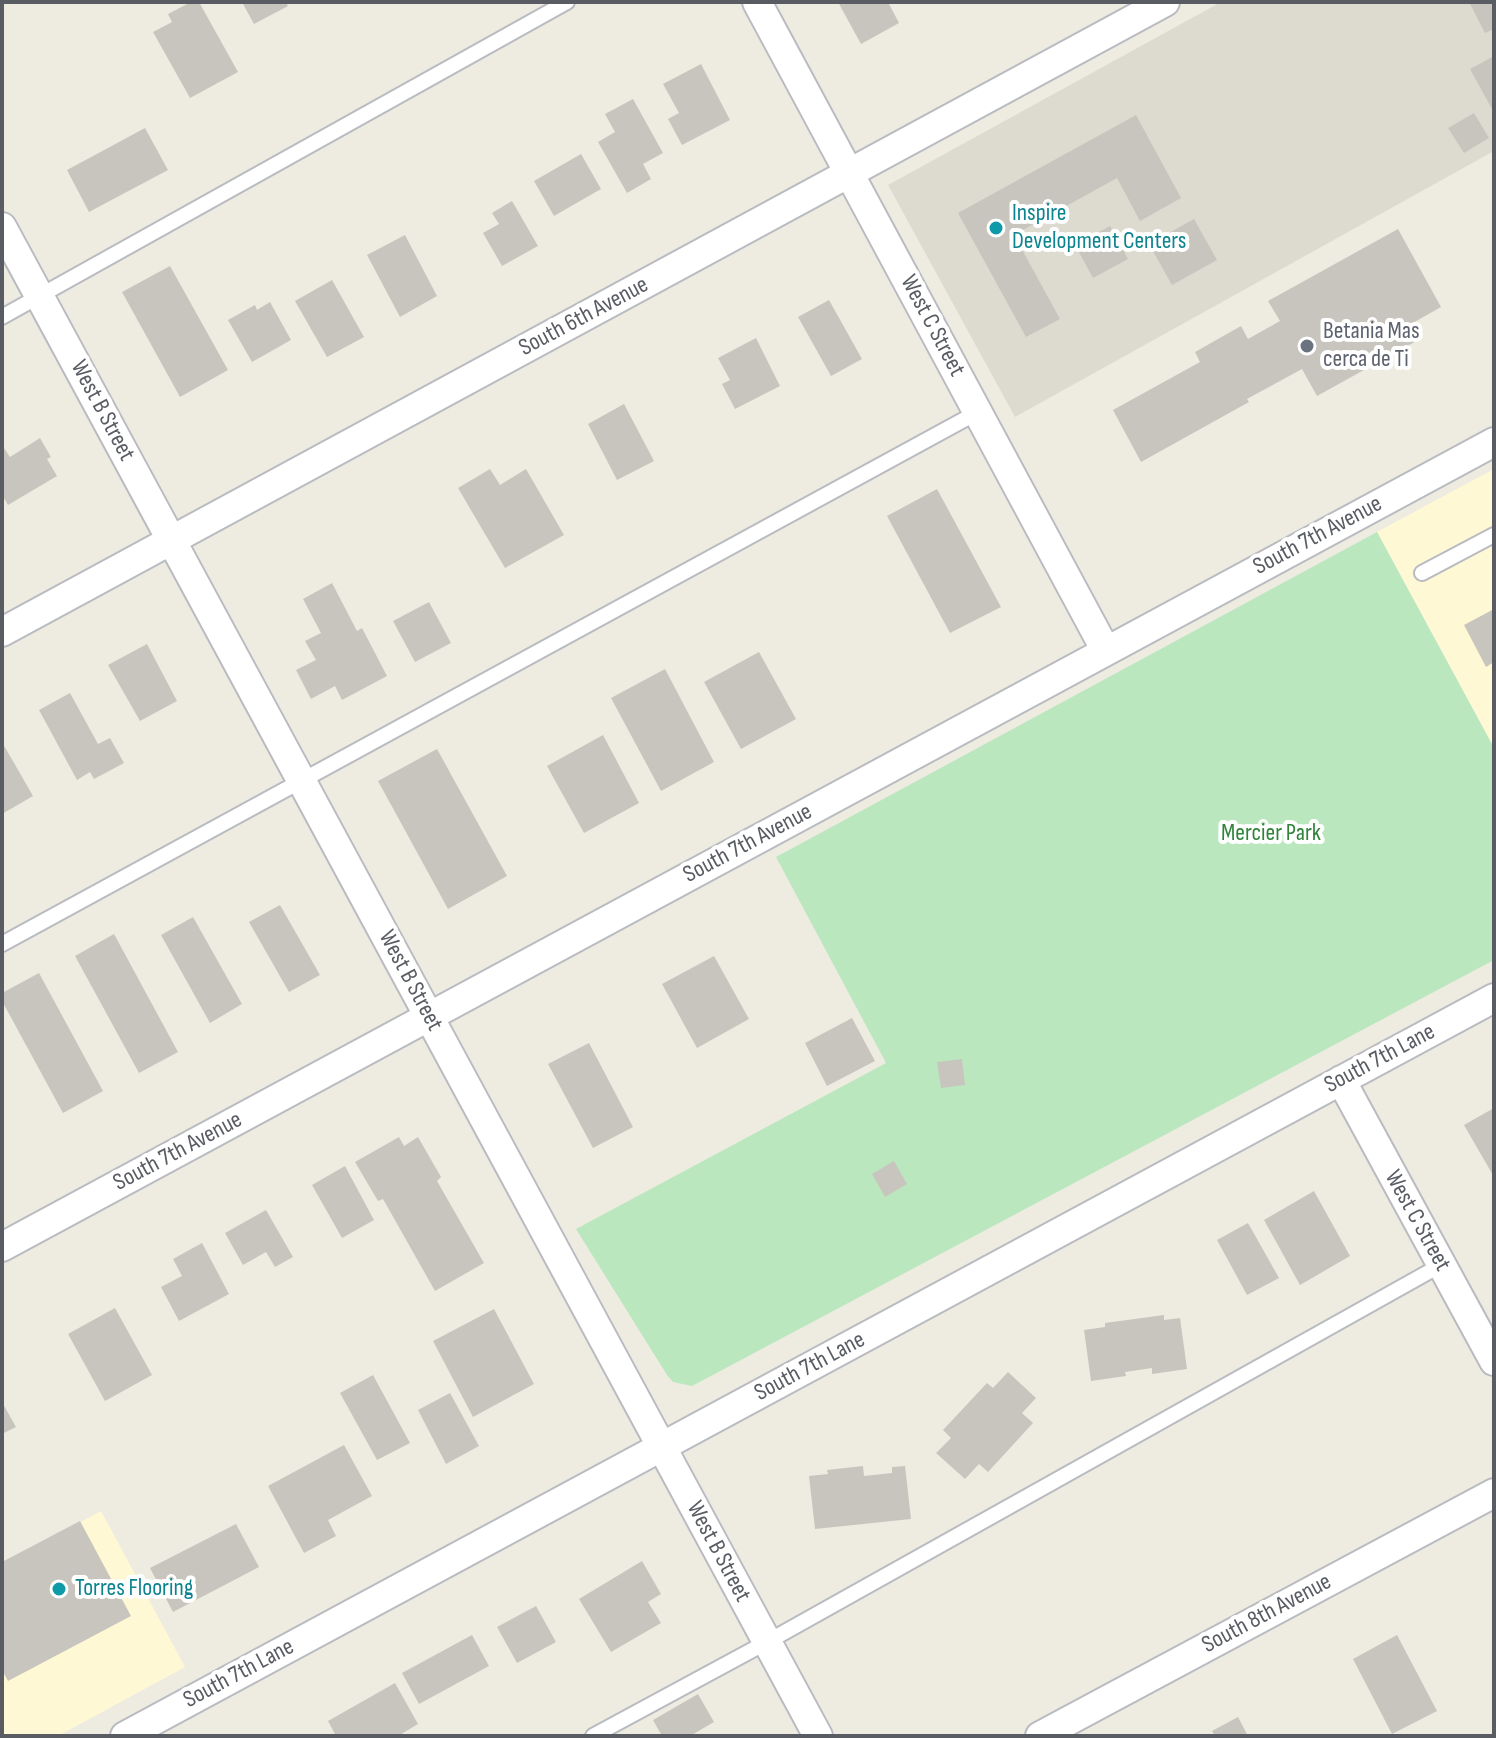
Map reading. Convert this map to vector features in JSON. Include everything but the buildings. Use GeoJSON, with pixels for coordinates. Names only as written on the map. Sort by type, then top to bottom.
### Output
{"type":"FeatureCollection","features":[{"type":"Feature","properties":{"kind":"street","name":"West C Street"},"geometry":{"type":"LineString","coordinates":[[757,2],[1106,651]]}},
{"type":"Feature","properties":{"kind":"street","name":"South 6th Avenue"},"geometry":{"type":"LineString","coordinates":[[2,632],[1165,2]]}},
{"type":"Feature","properties":{"kind":"street","name":"West B Street"},"geometry":{"type":"LineString","coordinates":[[2,227],[818,1736]]}},
{"type":"Feature","properties":{"kind":"street","name":"South 7th Avenue"},"geometry":{"type":"LineString","coordinates":[[2,1247],[1494,442]]}},
{"type":"Feature","properties":{"kind":"street","name":"South 7th Lane"},"geometry":{"type":"LineString","coordinates":[[125,1736],[1494,998]]}},
{"type":"Feature","properties":{"kind":"street","name":"West C Street"},"geometry":{"type":"LineString","coordinates":[[1341,1080],[1494,1361]]}},
{"type":"Feature","properties":{"kind":"street","name":"South 8th Avenue"},"geometry":{"type":"LineString","coordinates":[[1040,1736],[1494,1493]]}},
{"type":"Feature","properties":{"kind":"lane"},"geometry":{"type":"LineString","coordinates":[[2,317],[567,2]]}},
{"type":"Feature","properties":{"kind":"lane"},"geometry":{"type":"LineString","coordinates":[[2,944],[978,412]]}},
{"type":"Feature","properties":{"kind":"lane"},"geometry":{"type":"LineString","coordinates":[[1422,573],[1494,535]]}},
{"type":"Feature","properties":{"kind":"lane"},"geometry":{"type":"LineString","coordinates":[[593,1736],[1441,1265]]}},
{"type":"Feature","properties":{"kind":"shaded area"},"geometry":{"type":"Polygon","coordinates":[[[1221,2],[1494,2],[1494,151],[1015,417],[888,185],[1221,2]]]}},
{"type":"Feature","properties":{"kind":"shaded area"},"geometry":{"type":"Polygon","coordinates":[[[1494,469],[1494,741],[1491,742],[1377,532],[1494,469]]]}},
{"type":"Feature","properties":{"kind":"shaded area"},"geometry":{"type":"Polygon","coordinates":[[[101,1511],[185,1667],[58,1736],[2,1736],[2,1564],[101,1511]]]}},
{"type":"Feature","properties":{"kind":"green space","name":"Mercier Park"},"geometry":{"type":"Polygon","coordinates":[[[1377,532],[1494,748],[1494,960],[692,1386],[673,1382],[576,1229],[886,1063],[776,857],[1377,532]]]}},
{"type":"Feature","properties":{"kind":"place","name":"Inspire Development Centers"},"geometry":{"type":"Point","coordinates":[996,228]}},
{"type":"Feature","properties":{"kind":"place","name":"Betania Mas cerca de Ti"},"geometry":{"type":"Point","coordinates":[1307,346]}},
{"type":"Feature","properties":{"kind":"place","name":"Torres Flooring"},"geometry":{"type":"Point","coordinates":[59,1589]}}]}
